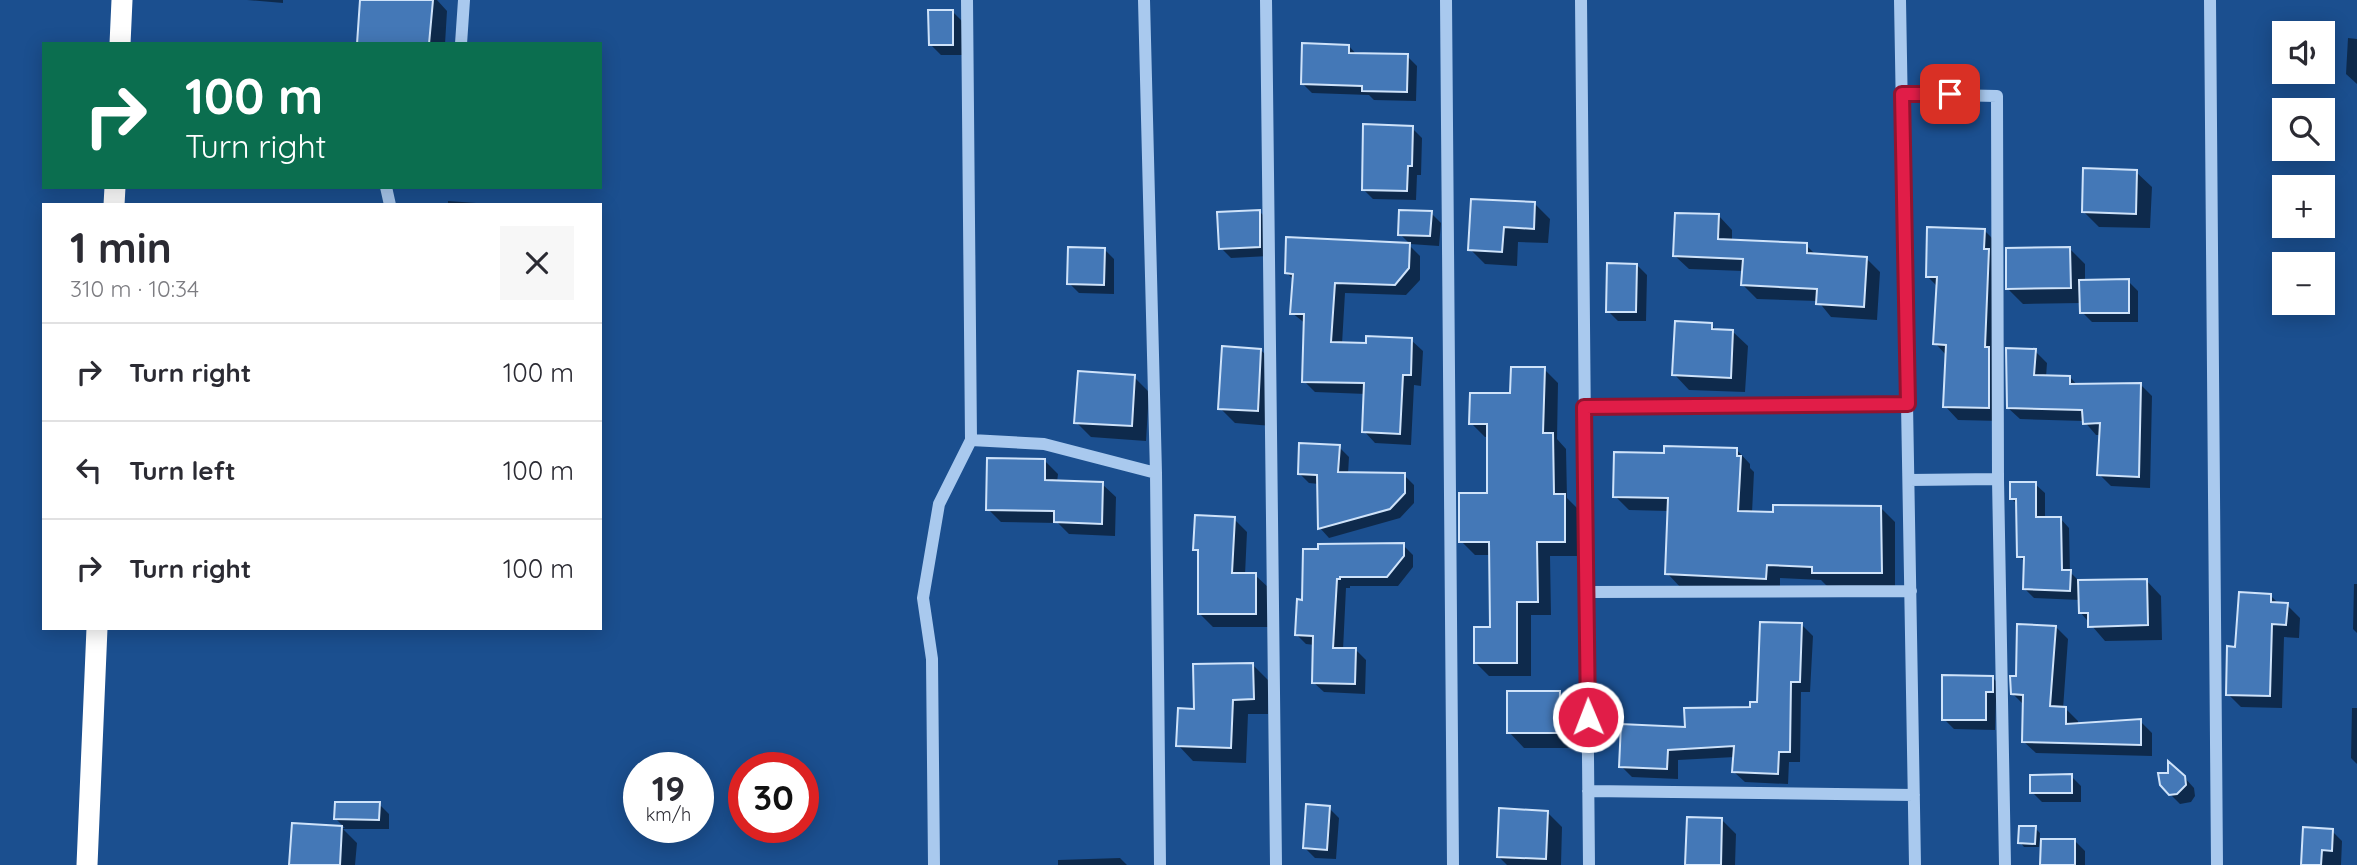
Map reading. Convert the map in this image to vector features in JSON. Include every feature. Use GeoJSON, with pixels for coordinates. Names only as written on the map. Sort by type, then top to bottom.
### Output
{"type":"FeatureCollection","features":[{"type":"Feature","properties":{"kind":"highway"},"geometry":{"type":"LineString","coordinates":[[120,42],[122,0]]}},
{"type":"Feature","properties":{"kind":"highway"},"geometry":{"type":"LineString","coordinates":[[87,865],[97,630]]}},
{"type":"Feature","properties":{"kind":"street"},"geometry":{"type":"LineString","coordinates":[[461,42],[464,0]]}},
{"type":"Feature","properties":{"kind":"street"},"geometry":{"type":"LineString","coordinates":[[934,865],[932,659],[923,598],[939,504],[971,440],[967,0]]}},
{"type":"Feature","properties":{"kind":"street"},"geometry":{"type":"LineString","coordinates":[[1144,0],[1156,472],[1160,865]]}},
{"type":"Feature","properties":{"kind":"street"},"geometry":{"type":"LineString","coordinates":[[1266,0],[1276,865]]}},
{"type":"Feature","properties":{"kind":"street"},"geometry":{"type":"LineString","coordinates":[[1446,0],[1453,865]]}},
{"type":"Feature","properties":{"kind":"street"},"geometry":{"type":"LineString","coordinates":[[1581,0],[1589,865]]}},
{"type":"Feature","properties":{"kind":"street"},"geometry":{"type":"LineString","coordinates":[[1900,0],[1915,865]]}},
{"type":"Feature","properties":{"kind":"street"},"geometry":{"type":"LineString","coordinates":[[2210,0],[2217,865]]}},
{"type":"Feature","properties":{"kind":"street"},"geometry":{"type":"LineString","coordinates":[[1902,94],[1997,96],[1998,479],[2005,865]]}},
{"type":"Feature","properties":{"kind":"street"},"geometry":{"type":"LineString","coordinates":[[1584,407],[1908,404]]}},
{"type":"Feature","properties":{"kind":"street"},"geometry":{"type":"LineString","coordinates":[[971,440],[1044,444],[1156,472]]}},
{"type":"Feature","properties":{"kind":"street"},"geometry":{"type":"LineString","coordinates":[[1909,480],[1998,479]]}},
{"type":"Feature","properties":{"kind":"street"},"geometry":{"type":"LineString","coordinates":[[1586,592],[1911,591]]}},
{"type":"Feature","properties":{"kind":"street"},"geometry":{"type":"LineString","coordinates":[[1588,792],[1914,795]]}},
{"type":"Feature","properties":{"kind":"building"},"geometry":{"type":"Polygon","coordinates":[[[360,0],[433,0],[429,42],[357,42],[360,0]]]}},
{"type":"Feature","properties":{"kind":"building"},"geometry":{"type":"Polygon","coordinates":[[[928,10],[953,10],[953,45],[929,45],[928,10]]]}},
{"type":"Feature","properties":{"kind":"building"},"geometry":{"type":"Polygon","coordinates":[[[1302,43],[1349,45],[1349,53],[1408,54],[1407,92],[1362,91],[1362,86],[1301,84],[1302,43]]]}},
{"type":"Feature","properties":{"kind":"building"},"geometry":{"type":"Polygon","coordinates":[[[1363,124],[1413,126],[1412,166],[1408,166],[1407,191],[1362,190],[1363,124]]]}},
{"type":"Feature","properties":{"kind":"building"},"geometry":{"type":"Polygon","coordinates":[[[2083,168],[2137,170],[2136,214],[2082,212],[2083,168]]]}},
{"type":"Feature","properties":{"kind":"building"},"geometry":{"type":"Polygon","coordinates":[[[1471,199],[1535,202],[1534,229],[1504,227],[1502,252],[1468,250],[1471,199]]]}},
{"type":"Feature","properties":{"kind":"building"},"geometry":{"type":"Polygon","coordinates":[[[1260,210],[1260,247],[1219,249],[1217,212],[1260,210]]]}},
{"type":"Feature","properties":{"kind":"building"},"geometry":{"type":"Polygon","coordinates":[[[1399,210],[1432,211],[1430,236],[1398,235],[1399,210]]]}},
{"type":"Feature","properties":{"kind":"building"},"geometry":{"type":"Polygon","coordinates":[[[1675,213],[1719,214],[1718,239],[1807,243],[1807,253],[1867,257],[1864,307],[1816,304],[1817,289],[1741,285],[1743,259],[1673,256],[1675,213]]]}},
{"type":"Feature","properties":{"kind":"building"},"geometry":{"type":"Polygon","coordinates":[[[1927,227],[1985,229],[1984,249],[1989,249],[1985,347],[1989,347],[1989,408],[1943,407],[1946,345],[1933,344],[1937,277],[1926,277],[1927,227]]]}},
{"type":"Feature","properties":{"kind":"building"},"geometry":{"type":"Polygon","coordinates":[[[1286,237],[1410,243],[1409,268],[1395,285],[1335,283],[1331,342],[1366,343],[1366,336],[1412,338],[1411,375],[1403,375],[1400,434],[1362,432],[1364,383],[1302,382],[1304,314],[1290,314],[1293,274],[1285,273],[1286,237]]]}},
{"type":"Feature","properties":{"kind":"building"},"geometry":{"type":"Polygon","coordinates":[[[1068,247],[1105,248],[1104,285],[1067,284],[1068,247]]]}},
{"type":"Feature","properties":{"kind":"building"},"geometry":{"type":"Polygon","coordinates":[[[2070,247],[2071,288],[2006,289],[2006,248],[2070,247]]]}},
{"type":"Feature","properties":{"kind":"building"},"geometry":{"type":"Polygon","coordinates":[[[1607,263],[1637,264],[1636,312],[1606,312],[1607,263]]]}},
{"type":"Feature","properties":{"kind":"building"},"geometry":{"type":"Polygon","coordinates":[[[2129,279],[2129,313],[2080,313],[2079,280],[2129,279]]]}},
{"type":"Feature","properties":{"kind":"building"},"geometry":{"type":"Polygon","coordinates":[[[1675,321],[1712,323],[1712,329],[1733,330],[1731,378],[1672,375],[1675,321]]]}},
{"type":"Feature","properties":{"kind":"building"},"geometry":{"type":"Polygon","coordinates":[[[1222,346],[1261,349],[1258,411],[1218,409],[1222,346]]]}},
{"type":"Feature","properties":{"kind":"building"},"geometry":{"type":"Polygon","coordinates":[[[2006,348],[2036,349],[2034,375],[2070,376],[2070,384],[2141,383],[2139,477],[2097,475],[2100,423],[2083,424],[2082,410],[2007,408],[2006,348]]]}},
{"type":"Feature","properties":{"kind":"building"},"geometry":{"type":"Polygon","coordinates":[[[1511,367],[1545,367],[1543,433],[1553,433],[1554,494],[1565,494],[1565,542],[1537,542],[1538,602],[1517,602],[1517,663],[1474,663],[1474,627],[1490,627],[1489,542],[1459,542],[1459,493],[1487,493],[1487,424],[1469,424],[1470,393],[1510,393],[1511,367]]]}},
{"type":"Feature","properties":{"kind":"building"},"geometry":{"type":"Polygon","coordinates":[[[1078,371],[1135,375],[1132,426],[1074,423],[1078,371]]]}},
{"type":"Feature","properties":{"kind":"building"},"geometry":{"type":"Polygon","coordinates":[[[1299,443],[1340,445],[1338,472],[1405,473],[1405,493],[1390,509],[1318,529],[1317,475],[1298,474],[1299,443]]]}},
{"type":"Feature","properties":{"kind":"building"},"geometry":{"type":"Polygon","coordinates":[[[1664,446],[1737,448],[1737,456],[1741,456],[1738,511],[1773,512],[1773,505],[1881,506],[1882,573],[1812,573],[1812,567],[1767,565],[1766,579],[1665,574],[1668,498],[1613,497],[1614,452],[1664,453],[1664,446]]]}},
{"type":"Feature","properties":{"kind":"building"},"geometry":{"type":"Polygon","coordinates":[[[987,458],[1045,459],[1045,480],[1103,482],[1102,524],[1054,522],[1054,511],[986,510],[987,458]]]}},
{"type":"Feature","properties":{"kind":"building"},"geometry":{"type":"Polygon","coordinates":[[[2010,482],[2036,482],[2036,517],[2061,517],[2062,570],[2071,570],[2070,591],[2023,589],[2024,557],[2017,557],[2016,499],[2010,499],[2010,482]]]}},
{"type":"Feature","properties":{"kind":"building"},"geometry":{"type":"Polygon","coordinates":[[[1195,515],[1235,517],[1232,573],[1256,573],[1256,614],[1198,614],[1198,550],[1193,550],[1195,515]]]}},
{"type":"Feature","properties":{"kind":"building"},"geometry":{"type":"Polygon","coordinates":[[[1404,543],[1404,556],[1387,577],[1337,579],[1333,648],[1356,648],[1355,684],[1312,683],[1313,636],[1295,635],[1297,599],[1302,600],[1303,549],[1318,549],[1318,544],[1404,543]]]}},
{"type":"Feature","properties":{"kind":"building"},"geometry":{"type":"Polygon","coordinates":[[[2147,579],[2148,625],[2088,627],[2088,613],[2079,613],[2078,580],[2147,579]]]}},
{"type":"Feature","properties":{"kind":"building"},"geometry":{"type":"Polygon","coordinates":[[[2239,592],[2271,594],[2271,602],[2288,603],[2286,625],[2272,624],[2270,696],[2226,695],[2227,646],[2235,647],[2239,592]]]}},
{"type":"Feature","properties":{"kind":"building"},"geometry":{"type":"Polygon","coordinates":[[[1760,622],[1802,623],[1800,682],[1791,682],[1790,752],[1779,752],[1778,774],[1732,772],[1734,746],[1668,750],[1667,769],[1619,767],[1621,724],[1685,727],[1684,708],[1750,707],[1750,702],[1757,702],[1760,622]]]}},
{"type":"Feature","properties":{"kind":"building"},"geometry":{"type":"Polygon","coordinates":[[[2017,624],[2056,626],[2050,706],[2066,707],[2066,724],[2141,719],[2141,745],[2022,742],[2023,695],[2011,694],[2010,676],[2016,676],[2017,624]]]}},
{"type":"Feature","properties":{"kind":"building"},"geometry":{"type":"Polygon","coordinates":[[[1253,663],[1254,699],[1233,700],[1231,748],[1176,746],[1178,708],[1194,709],[1193,664],[1253,663]]]}},
{"type":"Feature","properties":{"kind":"building"},"geometry":{"type":"Polygon","coordinates":[[[1942,675],[1993,676],[1993,692],[1986,692],[1986,720],[1942,720],[1942,675]]]}},
{"type":"Feature","properties":{"kind":"building"},"geometry":{"type":"Polygon","coordinates":[[[1507,691],[1560,691],[1559,733],[1507,733],[1507,691]]]}},
{"type":"Feature","properties":{"kind":"building"},"geometry":{"type":"Polygon","coordinates":[[[2168,761],[2185,776],[2186,785],[2177,794],[2169,795],[2160,785],[2158,773],[2168,773],[2168,761]]]}},
{"type":"Feature","properties":{"kind":"building"},"geometry":{"type":"Polygon","coordinates":[[[2072,774],[2072,793],[2030,793],[2030,775],[2072,774]]]}},
{"type":"Feature","properties":{"kind":"building"},"geometry":{"type":"Polygon","coordinates":[[[335,802],[380,802],[379,820],[334,819],[335,802]]]}},
{"type":"Feature","properties":{"kind":"building"},"geometry":{"type":"Polygon","coordinates":[[[1306,804],[1330,806],[1327,850],[1303,848],[1306,804]]]}},
{"type":"Feature","properties":{"kind":"building"},"geometry":{"type":"Polygon","coordinates":[[[1499,808],[1548,811],[1546,859],[1497,857],[1499,808]]]}},
{"type":"Feature","properties":{"kind":"building"},"geometry":{"type":"Polygon","coordinates":[[[1687,817],[1722,818],[1721,865],[1685,865],[1687,817]]]}},
{"type":"Feature","properties":{"kind":"building"},"geometry":{"type":"Polygon","coordinates":[[[292,823],[342,826],[340,865],[289,865],[292,823]]]}},
{"type":"Feature","properties":{"kind":"building"},"geometry":{"type":"Polygon","coordinates":[[[2019,826],[2036,826],[2035,844],[2018,843],[2019,826]]]}},
{"type":"Feature","properties":{"kind":"building"},"geometry":{"type":"Polygon","coordinates":[[[2303,827],[2333,829],[2332,851],[2322,850],[2321,865],[2301,865],[2303,827]]]}},
{"type":"Feature","properties":{"kind":"building"},"geometry":{"type":"Polygon","coordinates":[[[2041,839],[2075,839],[2075,865],[2040,865],[2041,839]]]}},
{"type":"Feature","properties":{"kind":"route"},"geometry":{"type":"LineString","coordinates":[[1588,717],[1584,407],[1908,404],[1902,94],[1950,94]]}}]}
